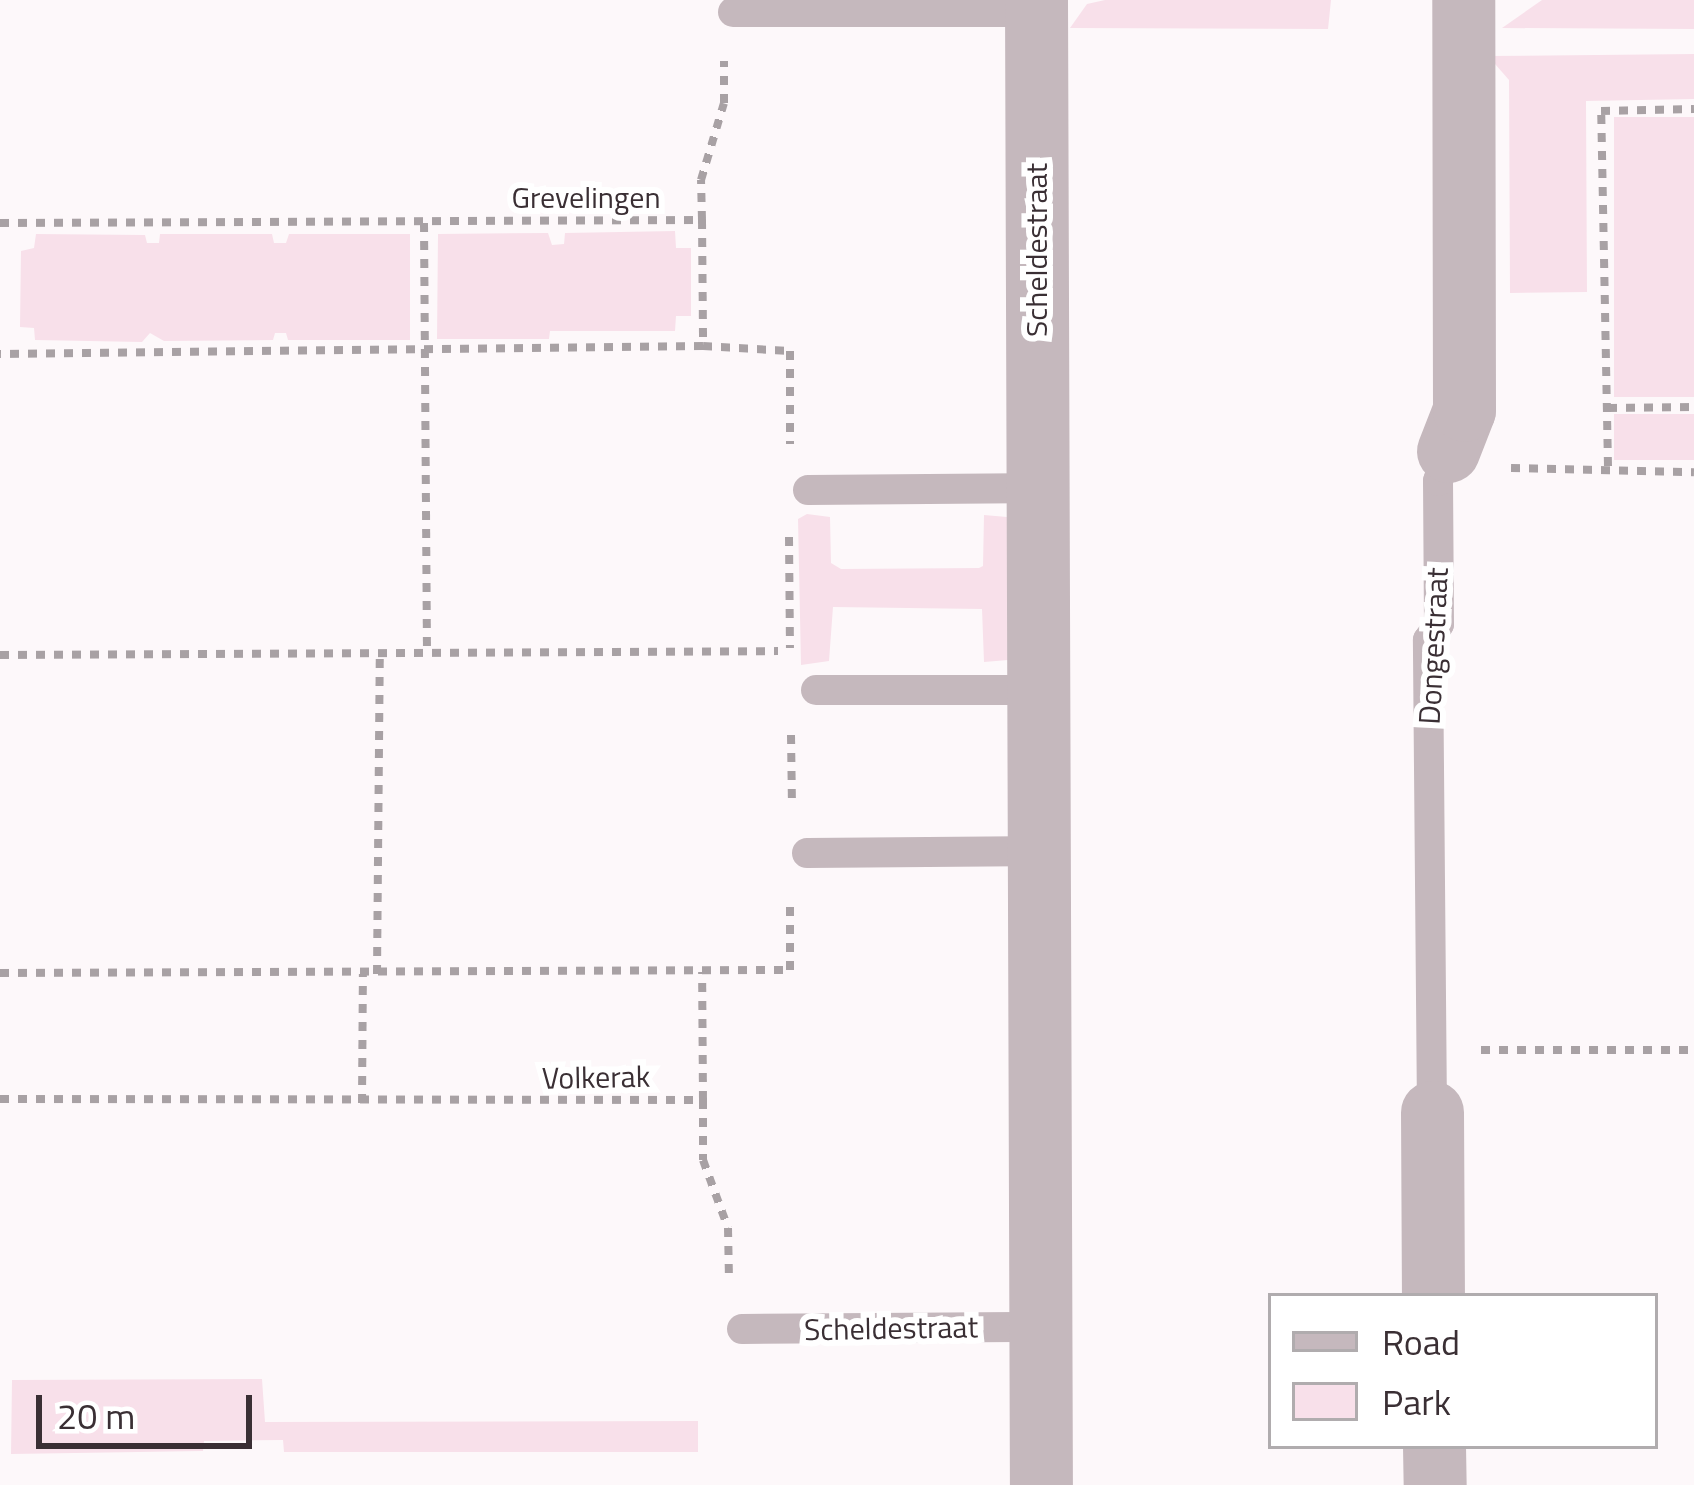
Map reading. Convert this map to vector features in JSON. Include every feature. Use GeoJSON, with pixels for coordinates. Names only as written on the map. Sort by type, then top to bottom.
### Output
{"type":"FeatureCollection","features":[{"type":"Feature","properties":{"kind":"street","name":"Dongestraat"},"geometry":{"type":"LineString","coordinates":[[1444,459],[1464,410],[1463,0]]}},
{"type":"Feature","properties":{"kind":"street","name":"Scheldestraat"},"geometry":{"type":"LineString","coordinates":[[1036,6],[1040,1485]]}},
{"type":"Feature","properties":{"kind":"street","name":"Dongestraat"},"geometry":{"type":"LineString","coordinates":[[1432,1112],[1433,1293]]}},
{"type":"Feature","properties":{"kind":"street"},"geometry":{"type":"LineString","coordinates":[[1434,1449],[1435,1485]]}},
{"type":"Feature","properties":{"kind":"lane","name":"Scheldestraat"},"geometry":{"type":"LineString","coordinates":[[734,12],[1036,6]]}},
{"type":"Feature","properties":{"kind":"lane","name":"Dongestraat"},"geometry":{"type":"LineString","coordinates":[[1432,1112],[1428,640],[1439,624],[1444,459]]}},
{"type":"Feature","properties":{"kind":"lane"},"geometry":{"type":"LineString","coordinates":[[799,479],[1037,488]]}},
{"type":"Feature","properties":{"kind":"lane"},"geometry":{"type":"LineString","coordinates":[[816,690],[1039,690]]}},
{"type":"Feature","properties":{"kind":"lane"},"geometry":{"type":"LineString","coordinates":[[807,853],[1038,851]]}},
{"type":"Feature","properties":{"kind":"lane","name":"Scheldestraat"},"geometry":{"type":"LineString","coordinates":[[742,1329],[1040,1327]]}},
{"type":"Feature","properties":{"kind":"path"},"geometry":{"type":"LineString","coordinates":[[702,220],[701,180],[724,103],[724,57]]}},
{"type":"Feature","properties":{"kind":"path"},"geometry":{"type":"LineString","coordinates":[[1608,466],[1601,111],[1694,109]]}},
{"type":"Feature","properties":{"kind":"path","name":"Grevelingen"},"geometry":{"type":"LineString","coordinates":[[0,223],[702,220],[703,346]]}},
{"type":"Feature","properties":{"kind":"path"},"geometry":{"type":"LineString","coordinates":[[424,223],[427,653]]}},
{"type":"Feature","properties":{"kind":"path"},"geometry":{"type":"LineString","coordinates":[[0,354],[703,346],[790,351],[799,479]]}},
{"type":"Feature","properties":{"kind":"path"},"geometry":{"type":"LineString","coordinates":[[1608,408],[1694,407]]}},
{"type":"Feature","properties":{"kind":"path"},"geometry":{"type":"LineString","coordinates":[[1444,459],[1694,472]]}},
{"type":"Feature","properties":{"kind":"path"},"geometry":{"type":"LineString","coordinates":[[789,523],[790,664]]}},
{"type":"Feature","properties":{"kind":"path"},"geometry":{"type":"LineString","coordinates":[[0,655],[779,652]]}},
{"type":"Feature","properties":{"kind":"path"},"geometry":{"type":"LineString","coordinates":[[377,974],[380,653]]}},
{"type":"Feature","properties":{"kind":"path"},"geometry":{"type":"LineString","coordinates":[[791,718],[792,821]]}},
{"type":"Feature","properties":{"kind":"path"},"geometry":{"type":"LineString","coordinates":[[0,973],[790,970],[790,895]]}},
{"type":"Feature","properties":{"kind":"path"},"geometry":{"type":"LineString","coordinates":[[702,972],[703,1160],[728,1228],[729,1284]]}},
{"type":"Feature","properties":{"kind":"path"},"geometry":{"type":"LineString","coordinates":[[362,1103],[363,974]]}},
{"type":"Feature","properties":{"kind":"path"},"geometry":{"type":"LineString","coordinates":[[1470,1050],[1694,1050]]}},
{"type":"Feature","properties":{"kind":"path","name":"Volkerak"},"geometry":{"type":"LineString","coordinates":[[0,1099],[703,1100]]}},
{"type":"Feature","properties":{"kind":"green space"},"geometry":{"type":"Polygon","coordinates":[[[1105,0],[1331,0],[1328,29],[1070,28],[1087,4],[1105,0]]]}},
{"type":"Feature","properties":{"kind":"green space"},"geometry":{"type":"Polygon","coordinates":[[[1542,0],[1694,0],[1694,29],[1502,28],[1542,0]]]}},
{"type":"Feature","properties":{"kind":"green space"},"geometry":{"type":"Polygon","coordinates":[[[1694,54],[1694,99],[1586,101],[1587,292],[1510,293],[1509,80],[1488,56],[1694,54]]]}},
{"type":"Feature","properties":{"kind":"green space"},"geometry":{"type":"Polygon","coordinates":[[[1614,117],[1694,117],[1694,397],[1614,397],[1614,117]]]}},
{"type":"Feature","properties":{"kind":"green space"},"geometry":{"type":"Polygon","coordinates":[[[675,231],[676,248],[691,248],[691,316],[676,316],[675,331],[550,331],[549,339],[437,339],[438,234],[548,233],[552,245],[564,244],[565,233],[675,231]]]}},
{"type":"Feature","properties":{"kind":"green space"},"geometry":{"type":"Polygon","coordinates":[[[36,234],[145,235],[147,243],[159,243],[160,234],[272,234],[274,243],[286,243],[289,234],[410,234],[410,340],[288,340],[286,333],[275,333],[273,340],[164,341],[150,333],[142,342],[35,340],[34,328],[20,327],[21,251],[34,248],[36,234]]]}},
{"type":"Feature","properties":{"kind":"green space"},"geometry":{"type":"Polygon","coordinates":[[[1614,414],[1694,414],[1694,460],[1614,460],[1614,414]]]}},
{"type":"Feature","properties":{"kind":"green space"},"geometry":{"type":"Polygon","coordinates":[[[807,514],[830,517],[831,563],[841,569],[979,568],[983,566],[984,515],[1007,517],[1008,660],[984,662],[982,609],[833,607],[829,661],[801,665],[798,519],[807,514]]]}},
{"type":"Feature","properties":{"kind":"green space"},"geometry":{"type":"Polygon","coordinates":[[[262,1379],[265,1422],[698,1421],[698,1452],[284,1452],[283,1440],[204,1441],[203,1451],[11,1454],[12,1380],[262,1379]]]}}]}
